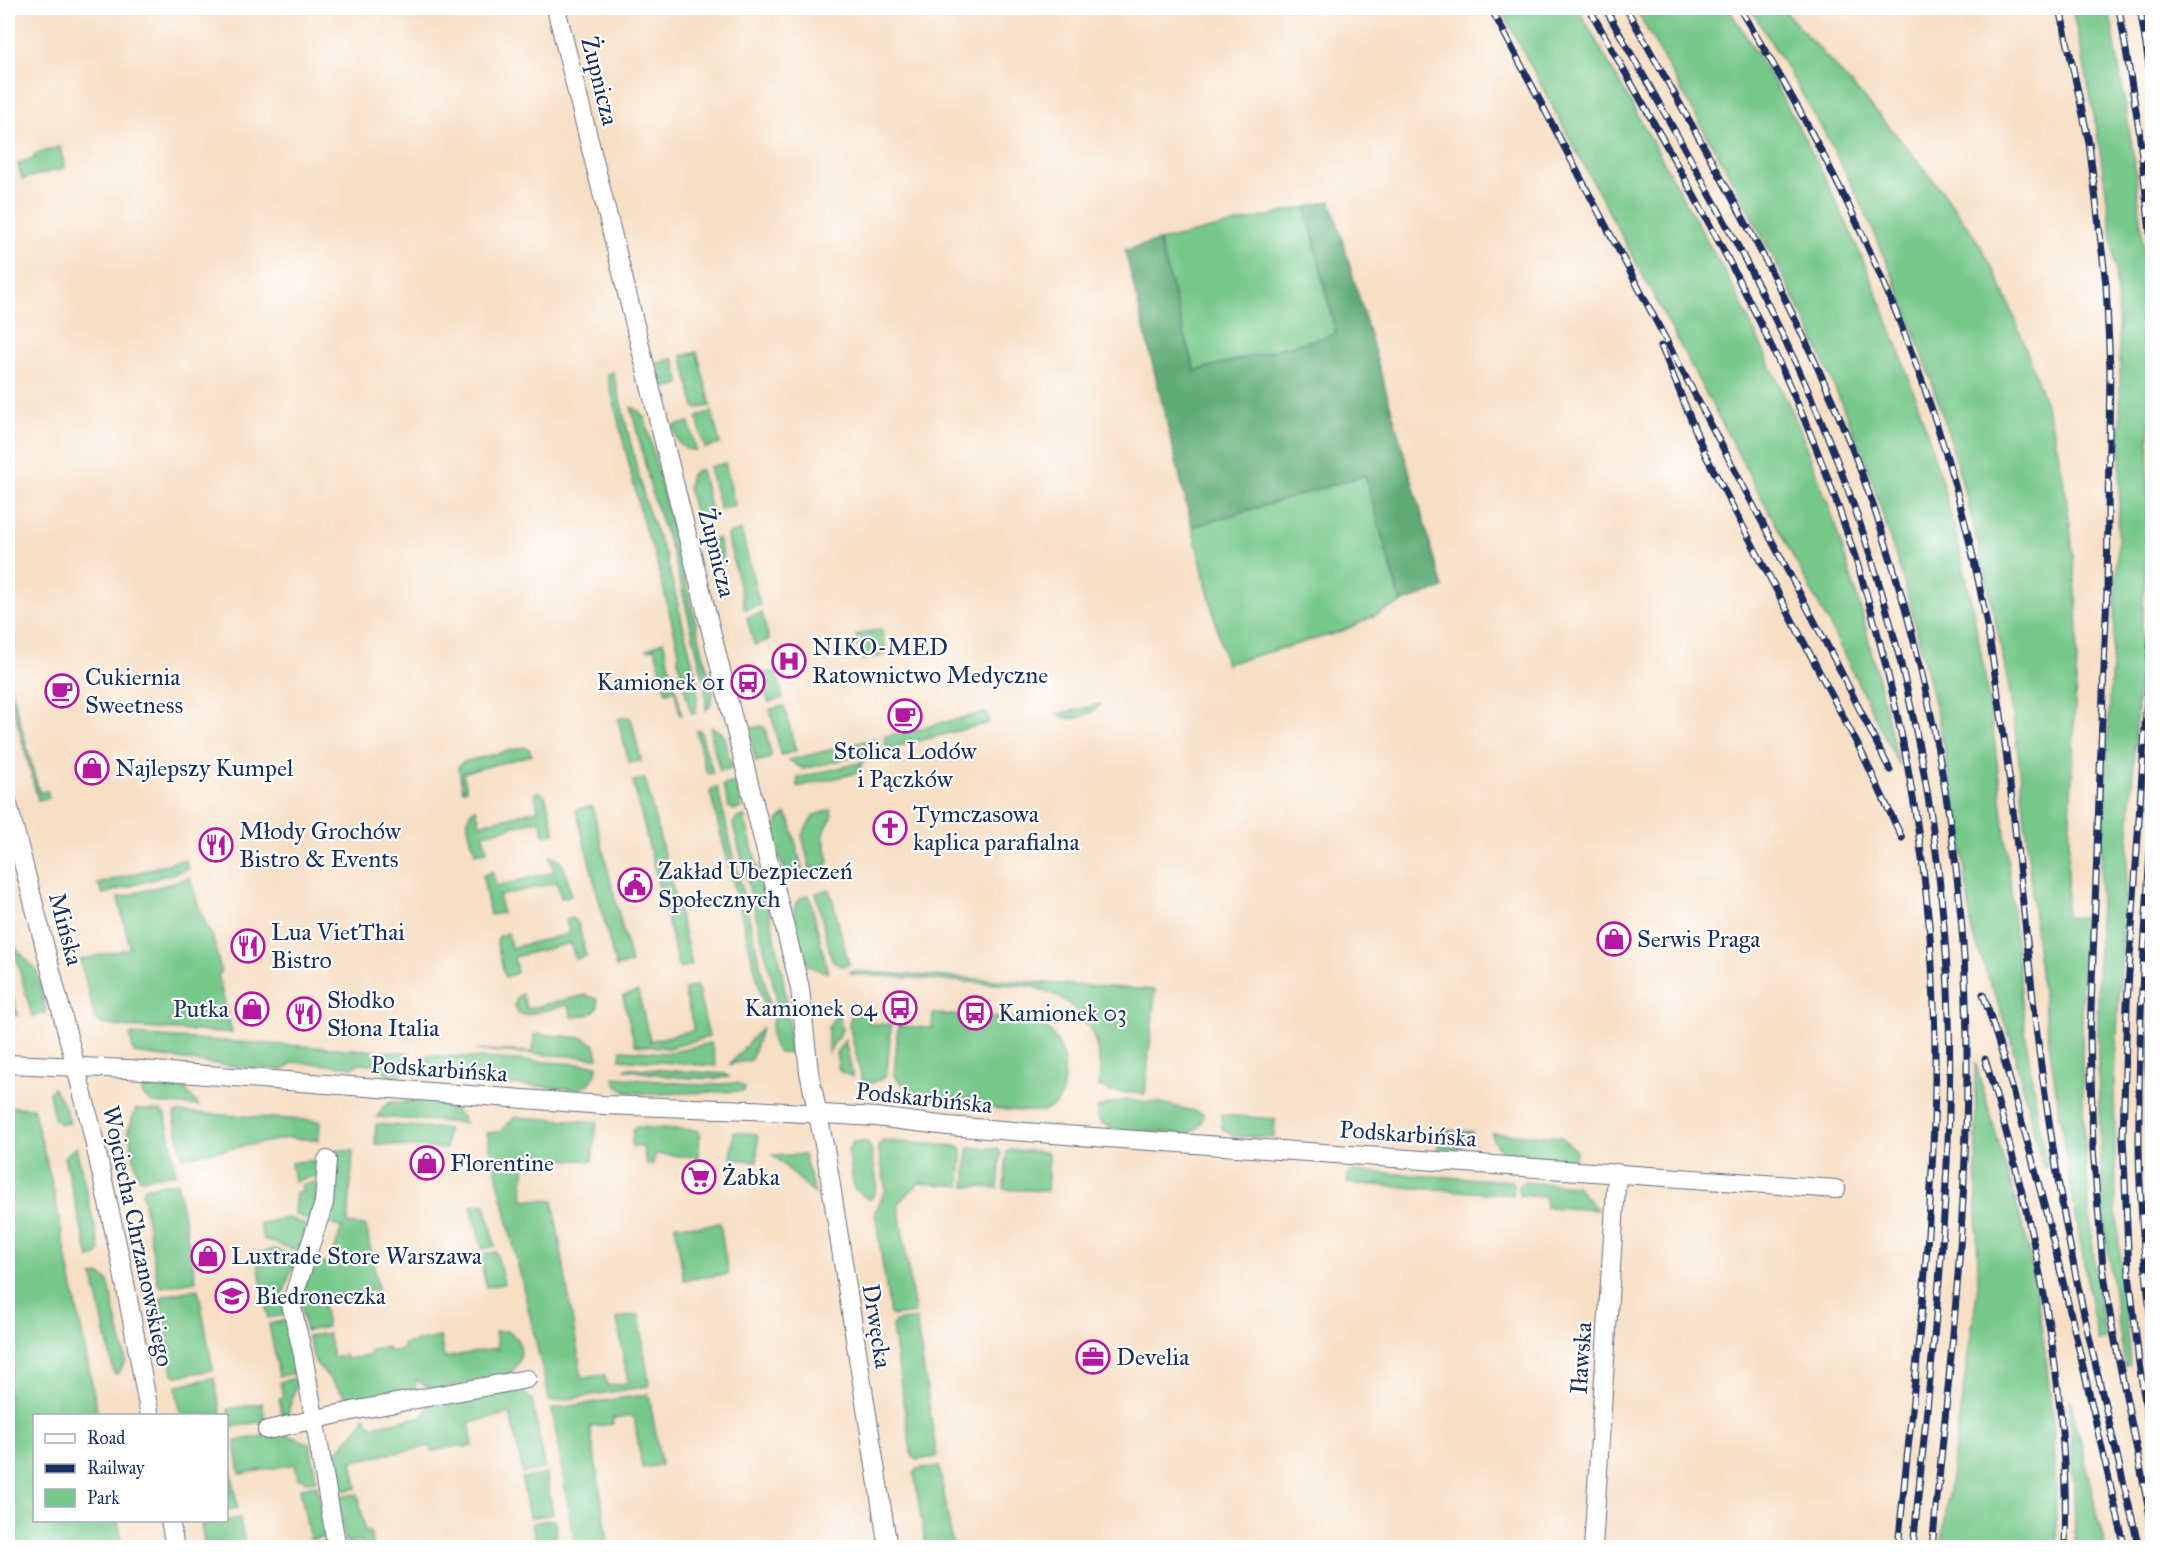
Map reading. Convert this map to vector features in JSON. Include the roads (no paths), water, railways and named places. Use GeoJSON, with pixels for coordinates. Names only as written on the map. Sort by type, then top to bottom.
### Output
{"type":"FeatureCollection","features":[{"type":"Feature","properties":{"kind":"street","name":"Żupnicza"},"geometry":{"type":"LineString","coordinates":[[556,8],[800,988],[816,1113]]}},
{"type":"Feature","properties":{"kind":"street","name":"Mińska"},"geometry":{"type":"LineString","coordinates":[[8,804],[76,1067]]}},
{"type":"Feature","properties":{"kind":"street","name":"Podskarbińska"},"geometry":{"type":"LineString","coordinates":[[8,1064],[603,1105],[816,1113],[1069,1135],[1836,1189]]}},
{"type":"Feature","properties":{"kind":"street","name":"Wojciecha Chrzanowskiego"},"geometry":{"type":"LineString","coordinates":[[76,1067],[121,1262],[150,1414]]}},
{"type":"Feature","properties":{"kind":"street","name":"Drwęcka"},"geometry":{"type":"LineString","coordinates":[[816,1113],[826,1154],[888,1548]]}},
{"type":"Feature","properties":{"kind":"street"},"geometry":{"type":"LineString","coordinates":[[327,1160],[324,1203],[291,1300],[303,1354],[336,1548]]}},
{"type":"Feature","properties":{"kind":"street","name":"Iławska"},"geometry":{"type":"LineString","coordinates":[[1593,1548],[1617,1173]]}},
{"type":"Feature","properties":{"kind":"street"},"geometry":{"type":"LineString","coordinates":[[267,1430],[527,1379]]}},
{"type":"Feature","properties":{"kind":"street"},"geometry":{"type":"LineString","coordinates":[[170,1522],[175,1548]]}},
{"type":"Feature","properties":{"kind":"railway"},"geometry":{"type":"LineString","coordinates":[[1491,8],[1839,668],[1890,770]]}},
{"type":"Feature","properties":{"kind":"railway"},"geometry":{"type":"LineString","coordinates":[[1589,8],[1717,237],[1776,355],[1802,415],[1827,476],[1875,623],[1909,773],[1921,849],[1929,926],[1934,1002],[1935,1079],[1926,1255],[1898,1548]]}},
{"type":"Feature","properties":{"kind":"railway"},"geometry":{"type":"LineString","coordinates":[[1605,8],[1743,256],[1769,306],[1816,409],[1849,493],[1877,578],[1901,665],[1920,753],[1935,843],[1944,932],[1949,1022],[1949,1112],[1940,1275],[1913,1548]]}},
{"type":"Feature","properties":{"kind":"railway"},"geometry":{"type":"LineString","coordinates":[[1626,8],[1752,234],[1810,350],[1836,409],[1885,540],[1925,687],[1940,762],[1961,912],[1966,988],[1967,1063],[1960,1245],[1932,1548]]}},
{"type":"Feature","properties":{"kind":"railway"},"geometry":{"type":"LineString","coordinates":[[1739,8],[1820,150],[1857,223],[1890,297],[1945,450],[1966,529],[1993,660],[2013,813],[2039,1053],[2063,1210],[2093,1355],[2139,1548]]}},
{"type":"Feature","properties":{"kind":"railway"},"geometry":{"type":"LineString","coordinates":[[2060,8],[2089,143],[2106,284],[2110,368],[2107,590],[2090,1035],[2093,1149],[2103,1267],[2111,1321],[2152,1526]]}},
{"type":"Feature","properties":{"kind":"railway"},"geometry":{"type":"LineString","coordinates":[[2119,8],[2139,129],[2152,252]]}},
{"type":"Feature","properties":{"kind":"railway"},"geometry":{"type":"LineString","coordinates":[[2140,8],[2152,84]]}},
{"type":"Feature","properties":{"kind":"railway"},"geometry":{"type":"LineString","coordinates":[[1661,346],[1705,454],[1862,753],[1902,838]]}},
{"type":"Feature","properties":{"kind":"railway"},"geometry":{"type":"LineString","coordinates":[[2152,620],[2127,1004],[2123,1136],[2129,1272],[2139,1363],[2152,1448]]}},
{"type":"Feature","properties":{"kind":"railway"},"geometry":{"type":"LineString","coordinates":[[2152,823],[2142,980],[2139,1098],[2141,1210],[2152,1332]]}},
{"type":"Feature","properties":{"kind":"railway"},"geometry":{"type":"LineString","coordinates":[[1983,994],[2005,1062],[2043,1200],[2125,1548]]}},
{"type":"Feature","properties":{"kind":"railway"},"geometry":{"type":"LineString","coordinates":[[1985,1059],[2033,1239],[2045,1300],[2055,1362],[2061,1423],[2065,1486],[2065,1548]]}},
{"type":"Feature","properties":{"kind":"place","name":"NIKO-MED Ratownictwo Medyczne"},"geometry":{"type":"Point","coordinates":[789,661]}},
{"type":"Feature","properties":{"kind":"place","name":"Kamionek 01"},"geometry":{"type":"Point","coordinates":[748,682]}},
{"type":"Feature","properties":{"kind":"place","name":"Cukiernia Sweetness"},"geometry":{"type":"Point","coordinates":[62,691]}},
{"type":"Feature","properties":{"kind":"place","name":"Stolica Lodów i Pączków"},"geometry":{"type":"Point","coordinates":[905,716]}},
{"type":"Feature","properties":{"kind":"place","name":"Najlepszy Kumpel"},"geometry":{"type":"Point","coordinates":[92,768]}},
{"type":"Feature","properties":{"kind":"place","name":"Tymczasowa kaplica parafialna"},"geometry":{"type":"Point","coordinates":[890,828]}},
{"type":"Feature","properties":{"kind":"place","name":"Młody Grochów Bistro & Events"},"geometry":{"type":"Point","coordinates":[216,845]}},
{"type":"Feature","properties":{"kind":"place","name":"Zakład Ubezpieczeń Społecznych"},"geometry":{"type":"Point","coordinates":[635,885]}},
{"type":"Feature","properties":{"kind":"place","name":"Serwis Praga"},"geometry":{"type":"Point","coordinates":[1614,939]}},
{"type":"Feature","properties":{"kind":"place","name":"Lua VietThai Bistro"},"geometry":{"type":"Point","coordinates":[248,946]}},
{"type":"Feature","properties":{"kind":"place","name":"Kamionek 04"},"geometry":{"type":"Point","coordinates":[900,1008]}},
{"type":"Feature","properties":{"kind":"place","name":"Putka"},"geometry":{"type":"Point","coordinates":[252,1009]}},
{"type":"Feature","properties":{"kind":"place","name":"Kamionek 03"},"geometry":{"type":"Point","coordinates":[975,1013]}},
{"type":"Feature","properties":{"kind":"place","name":"Słodko Słona Italia"},"geometry":{"type":"Point","coordinates":[304,1014]}},
{"type":"Feature","properties":{"kind":"place","name":"Florentine"},"geometry":{"type":"Point","coordinates":[427,1163]}},
{"type":"Feature","properties":{"kind":"place","name":"Żabka"},"geometry":{"type":"Point","coordinates":[699,1177]}},
{"type":"Feature","properties":{"kind":"place","name":"Luxtrade Store Warszawa"},"geometry":{"type":"Point","coordinates":[208,1256]}},
{"type":"Feature","properties":{"kind":"place","name":"Biedroneczka"},"geometry":{"type":"Point","coordinates":[232,1296]}},
{"type":"Feature","properties":{"kind":"place","name":"Develia"},"geometry":{"type":"Point","coordinates":[1093,1357]}}]}
